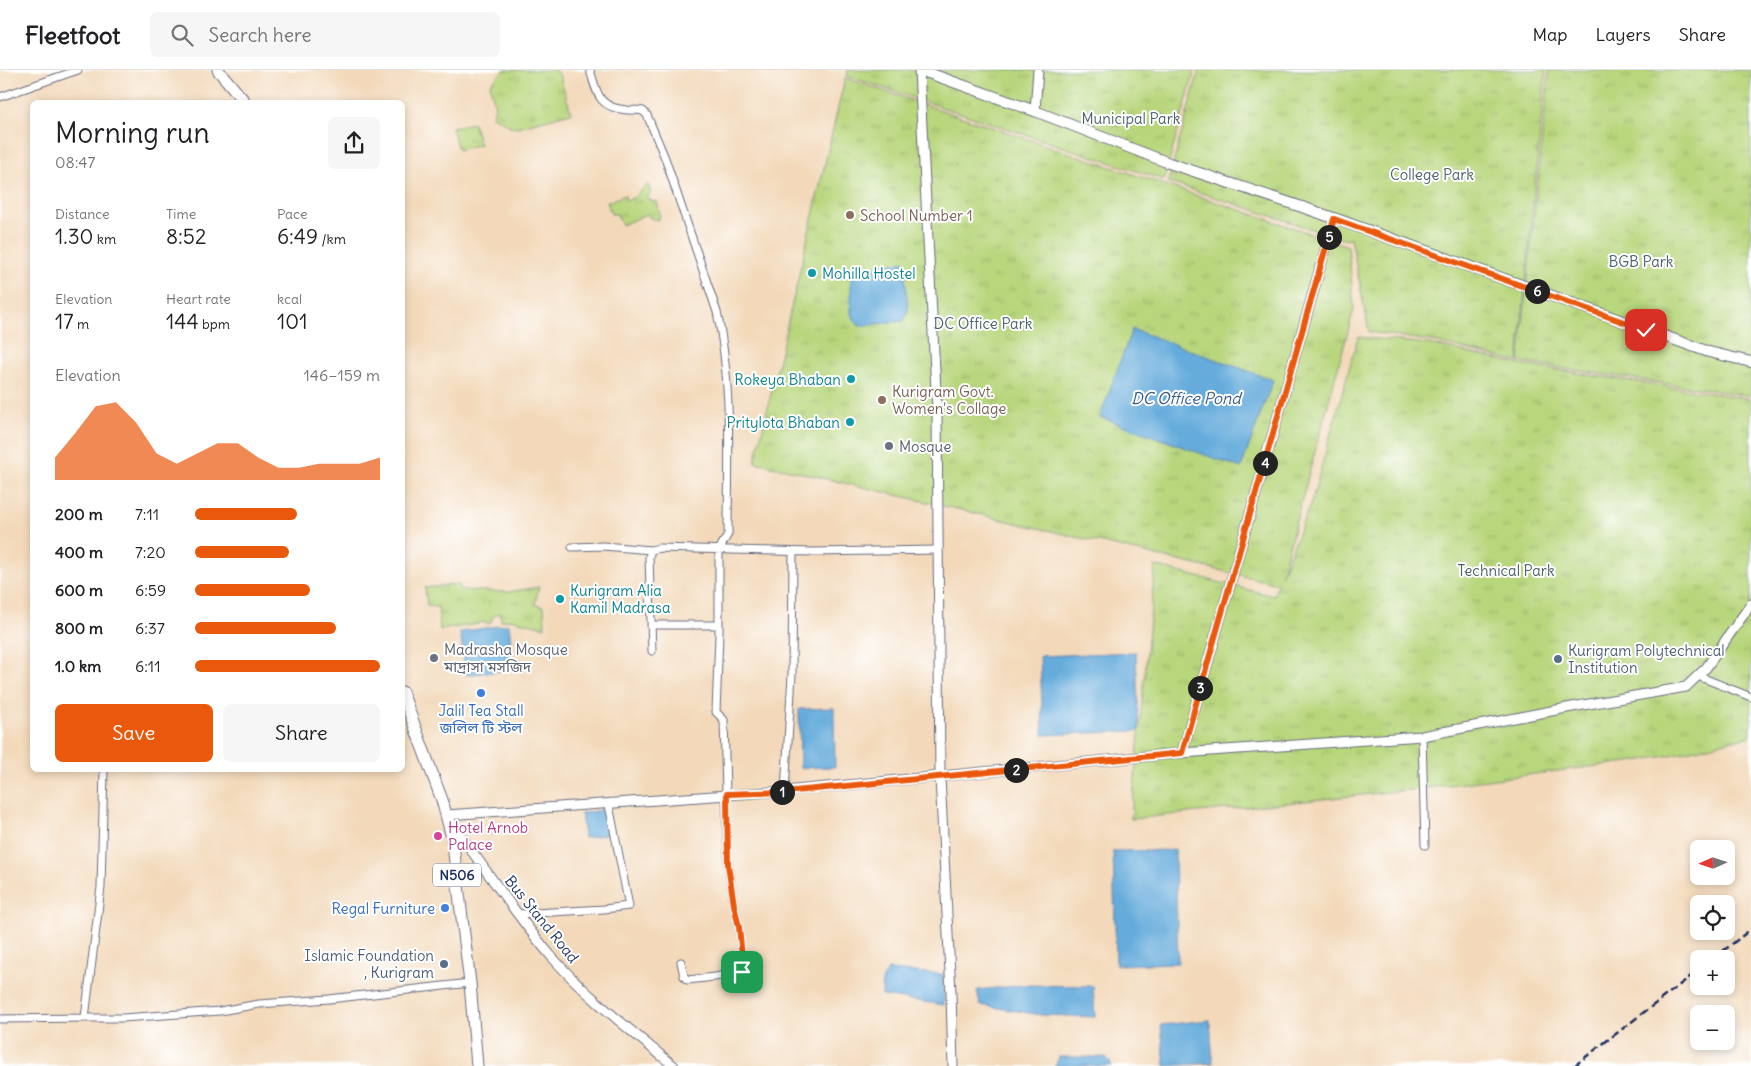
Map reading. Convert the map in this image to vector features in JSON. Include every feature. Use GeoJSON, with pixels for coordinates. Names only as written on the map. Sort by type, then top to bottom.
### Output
{"type":"FeatureCollection","features":[{"type":"Feature","properties":{"kind":"highway"},"geometry":{"type":"LineString","coordinates":[[218,70],[243,100]]}},
{"type":"Feature","properties":{"kind":"highway","name":"N506"},"geometry":{"type":"LineString","coordinates":[[405,700],[447,816],[452,837],[470,983],[477,1066]]}},
{"type":"Feature","properties":{"kind":"main road"},"geometry":{"type":"LineString","coordinates":[[919,70],[1035,111],[1168,163],[1334,219],[1709,352],[1751,362]]}},
{"type":"Feature","properties":{"kind":"street"},"geometry":{"type":"LineString","coordinates":[[0,97],[78,70]]}},
{"type":"Feature","properties":{"kind":"street"},"geometry":{"type":"LineString","coordinates":[[590,70],[599,97],[607,104],[617,108],[643,111],[647,115],[665,158],[717,312],[726,368],[728,534],[719,550],[716,712],[724,720],[728,865],[739,927],[743,966],[742,972],[687,980],[684,976],[681,962]]}},
{"type":"Feature","properties":{"kind":"street"},"geometry":{"type":"LineString","coordinates":[[919,70],[937,409],[940,777],[953,1066]]}},
{"type":"Feature","properties":{"kind":"street"},"geometry":{"type":"LineString","coordinates":[[1035,111],[1038,70]]}},
{"type":"Feature","properties":{"kind":"street"},"geometry":{"type":"LineString","coordinates":[[1182,753],[1334,219]]}},
{"type":"Feature","properties":{"kind":"street"},"geometry":{"type":"LineString","coordinates":[[572,547],[603,546],[651,550],[659,548],[794,552],[938,550]]}},
{"type":"Feature","properties":{"kind":"street"},"geometry":{"type":"LineString","coordinates":[[651,550],[648,557],[652,651]]}},
{"type":"Feature","properties":{"kind":"street"},"geometry":{"type":"LineString","coordinates":[[785,792],[792,675],[794,552]]}},
{"type":"Feature","properties":{"kind":"street"},"geometry":{"type":"LineString","coordinates":[[447,816],[609,805],[727,794],[785,792],[1182,753],[1422,736],[1686,687],[1706,668],[1751,604]]}},
{"type":"Feature","properties":{"kind":"street"},"geometry":{"type":"LineString","coordinates":[[651,622],[718,625]]}},
{"type":"Feature","properties":{"kind":"street"},"geometry":{"type":"LineString","coordinates":[[1698,676],[1751,697]]}},
{"type":"Feature","properties":{"kind":"street"},"geometry":{"type":"LineString","coordinates":[[1422,736],[1425,846]]}},
{"type":"Feature","properties":{"kind":"street"},"geometry":{"type":"LineString","coordinates":[[85,1018],[101,887],[104,772]]}},
{"type":"Feature","properties":{"kind":"street"},"geometry":{"type":"LineString","coordinates":[[518,914],[629,906],[609,805]]}},
{"type":"Feature","properties":{"kind":"street","name":"Bus Stand Road"},"geometry":{"type":"LineString","coordinates":[[447,816],[518,914],[552,957],[574,980],[674,1066]]}},
{"type":"Feature","properties":{"kind":"street"},"geometry":{"type":"LineString","coordinates":[[0,1019],[123,1018],[220,1011],[260,1004],[329,999],[470,983]]}},
{"type":"Feature","properties":{"kind":"green space"},"geometry":{"type":"Polygon","coordinates":[[[504,70],[555,70],[560,76],[571,113],[514,128],[492,116],[495,107],[490,84],[504,70]]]}},
{"type":"Feature","properties":{"kind":"green space","name":"Municipal Park"},"geometry":{"type":"Polygon","coordinates":[[[848,70],[1195,70],[1164,180],[847,76],[848,70]]]}},
{"type":"Feature","properties":{"kind":"green space","name":"College Park"},"geometry":{"type":"Polygon","coordinates":[[[1199,70],[1546,70],[1518,362],[1430,341],[1369,332],[1351,238],[1342,239],[1168,182],[1199,70]]]}},
{"type":"Feature","properties":{"kind":"green space","name":"BGB Park"},"geometry":{"type":"Polygon","coordinates":[[[1549,70],[1751,70],[1751,396],[1519,362],[1549,70]]]}},
{"type":"Feature","properties":{"kind":"green space"},"geometry":{"type":"Polygon","coordinates":[[[845,78],[1348,246],[1354,309],[1281,576],[1312,500],[1358,337],[1429,344],[1517,364],[1751,399],[1751,736],[1636,761],[1409,790],[1131,819],[1155,566],[1273,596],[1278,584],[755,462],[845,78]]]}},
{"type":"Feature","properties":{"kind":"green space"},"geometry":{"type":"Polygon","coordinates":[[[473,123],[480,144],[458,150],[452,127],[473,123]]]}},
{"type":"Feature","properties":{"kind":"green space"},"geometry":{"type":"Polygon","coordinates":[[[648,184],[651,192],[647,197],[653,202],[657,201],[660,215],[658,220],[650,218],[647,214],[622,225],[617,214],[611,214],[607,202],[625,195],[626,201],[634,197],[648,184]]]}},
{"type":"Feature","properties":{"kind":"green space"},"geometry":{"type":"Polygon","coordinates":[[[458,584],[461,590],[508,592],[539,587],[535,604],[544,607],[545,627],[510,619],[501,621],[500,613],[493,616],[490,624],[482,622],[440,630],[438,607],[427,606],[425,588],[458,584]]]}},
{"type":"Feature","properties":{"kind":"water"},"geometry":{"type":"Polygon","coordinates":[[[904,261],[908,310],[904,321],[859,326],[851,314],[851,272],[904,261]]]}},
{"type":"Feature","properties":{"kind":"water","name":"DC Office Pond"},"geometry":{"type":"Polygon","coordinates":[[[1132,329],[1273,380],[1241,468],[1100,417],[1132,329]]]}},
{"type":"Feature","properties":{"kind":"water"},"geometry":{"type":"Polygon","coordinates":[[[509,624],[514,669],[466,675],[460,632],[509,624]]]}},
{"type":"Feature","properties":{"kind":"water"},"geometry":{"type":"Polygon","coordinates":[[[1136,652],[1139,731],[1043,735],[1040,656],[1136,652]]]}},
{"type":"Feature","properties":{"kind":"water"},"geometry":{"type":"Polygon","coordinates":[[[834,708],[835,767],[800,768],[799,709],[834,708]]]}},
{"type":"Feature","properties":{"kind":"water"},"geometry":{"type":"Polygon","coordinates":[[[607,809],[610,834],[584,838],[581,813],[607,809]]]}},
{"type":"Feature","properties":{"kind":"water"},"geometry":{"type":"Polygon","coordinates":[[[1175,850],[1178,963],[1116,965],[1113,851],[1175,850]]]}},
{"type":"Feature","properties":{"kind":"water"},"geometry":{"type":"Polygon","coordinates":[[[888,970],[943,974],[944,1005],[882,996],[882,981],[888,970]]]}},
{"type":"Feature","properties":{"kind":"water"},"geometry":{"type":"Polygon","coordinates":[[[1024,985],[1093,986],[1095,1017],[1041,1015],[980,1005],[977,990],[1024,985]]]}},
{"type":"Feature","properties":{"kind":"water"},"geometry":{"type":"Polygon","coordinates":[[[1210,1020],[1213,1063],[1165,1066],[1161,1025],[1210,1020]]]}},
{"type":"Feature","properties":{"kind":"water"},"geometry":{"type":"Polygon","coordinates":[[[1059,1057],[1106,1057],[1112,1066],[1055,1066],[1059,1057]]]}},
{"type":"Feature","properties":{"kind":"railway"},"geometry":{"type":"LineString","coordinates":[[1724,950],[1751,929]]}},
{"type":"Feature","properties":{"kind":"railway"},"geometry":{"type":"LineString","coordinates":[[1574,1066],[1690,977]]}},
{"type":"Feature","properties":{"kind":"place","name":"School Number 1"},"geometry":{"type":"Point","coordinates":[850,215]}},
{"type":"Feature","properties":{"kind":"place","name":"Mohilla Hostel"},"geometry":{"type":"Point","coordinates":[812,273]}},
{"type":"Feature","properties":{"kind":"place","name":"Rokeya Bhaban"},"geometry":{"type":"Point","coordinates":[851,379]}},
{"type":"Feature","properties":{"kind":"place","name":"Kurigram Govt. Women's Collage"},"geometry":{"type":"Point","coordinates":[882,400]}},
{"type":"Feature","properties":{"kind":"place","name":"Pritylota Bhaban"},"geometry":{"type":"Point","coordinates":[850,422]}},
{"type":"Feature","properties":{"kind":"place","name":"Mosque"},"geometry":{"type":"Point","coordinates":[889,446]}},
{"type":"Feature","properties":{"kind":"place","name":"Kurigram Alia Kamil Madrasa"},"geometry":{"type":"Point","coordinates":[560,599]}},
{"type":"Feature","properties":{"kind":"place","name":"Madrasha Mosque মাদ্রাসা মসজিদ"},"geometry":{"type":"Point","coordinates":[434,658]}},
{"type":"Feature","properties":{"kind":"place","name":"Kurigram Polytechnical Institution"},"geometry":{"type":"Point","coordinates":[1558,659]}},
{"type":"Feature","properties":{"kind":"place","name":"Jalil Tea Stall জলিল টি স্টল"},"geometry":{"type":"Point","coordinates":[481,693]}},
{"type":"Feature","properties":{"kind":"place","name":"Hotel Arnob Palace"},"geometry":{"type":"Point","coordinates":[438,836]}},
{"type":"Feature","properties":{"kind":"place","name":"Regal Furniture"},"geometry":{"type":"Point","coordinates":[445,908]}},
{"type":"Feature","properties":{"kind":"place","name":"Islamic Foundation , Kurigram"},"geometry":{"type":"Point","coordinates":[444,964]}},
{"type":"Feature","properties":{"kind":"route"},"geometry":{"type":"LineString","coordinates":[[742,972],[739,927],[728,865],[727,794],[785,792],[1182,753],[1334,219],[1646,330]]}},
{"type":"Feature","properties":{"kind":"park label","name":"DC Office Park"},"geometry":{"type":"Point","coordinates":[983,323]}},
{"type":"Feature","properties":{"kind":"park label","name":"Technical Park"},"geometry":{"type":"Point","coordinates":[1506,570]}}]}
